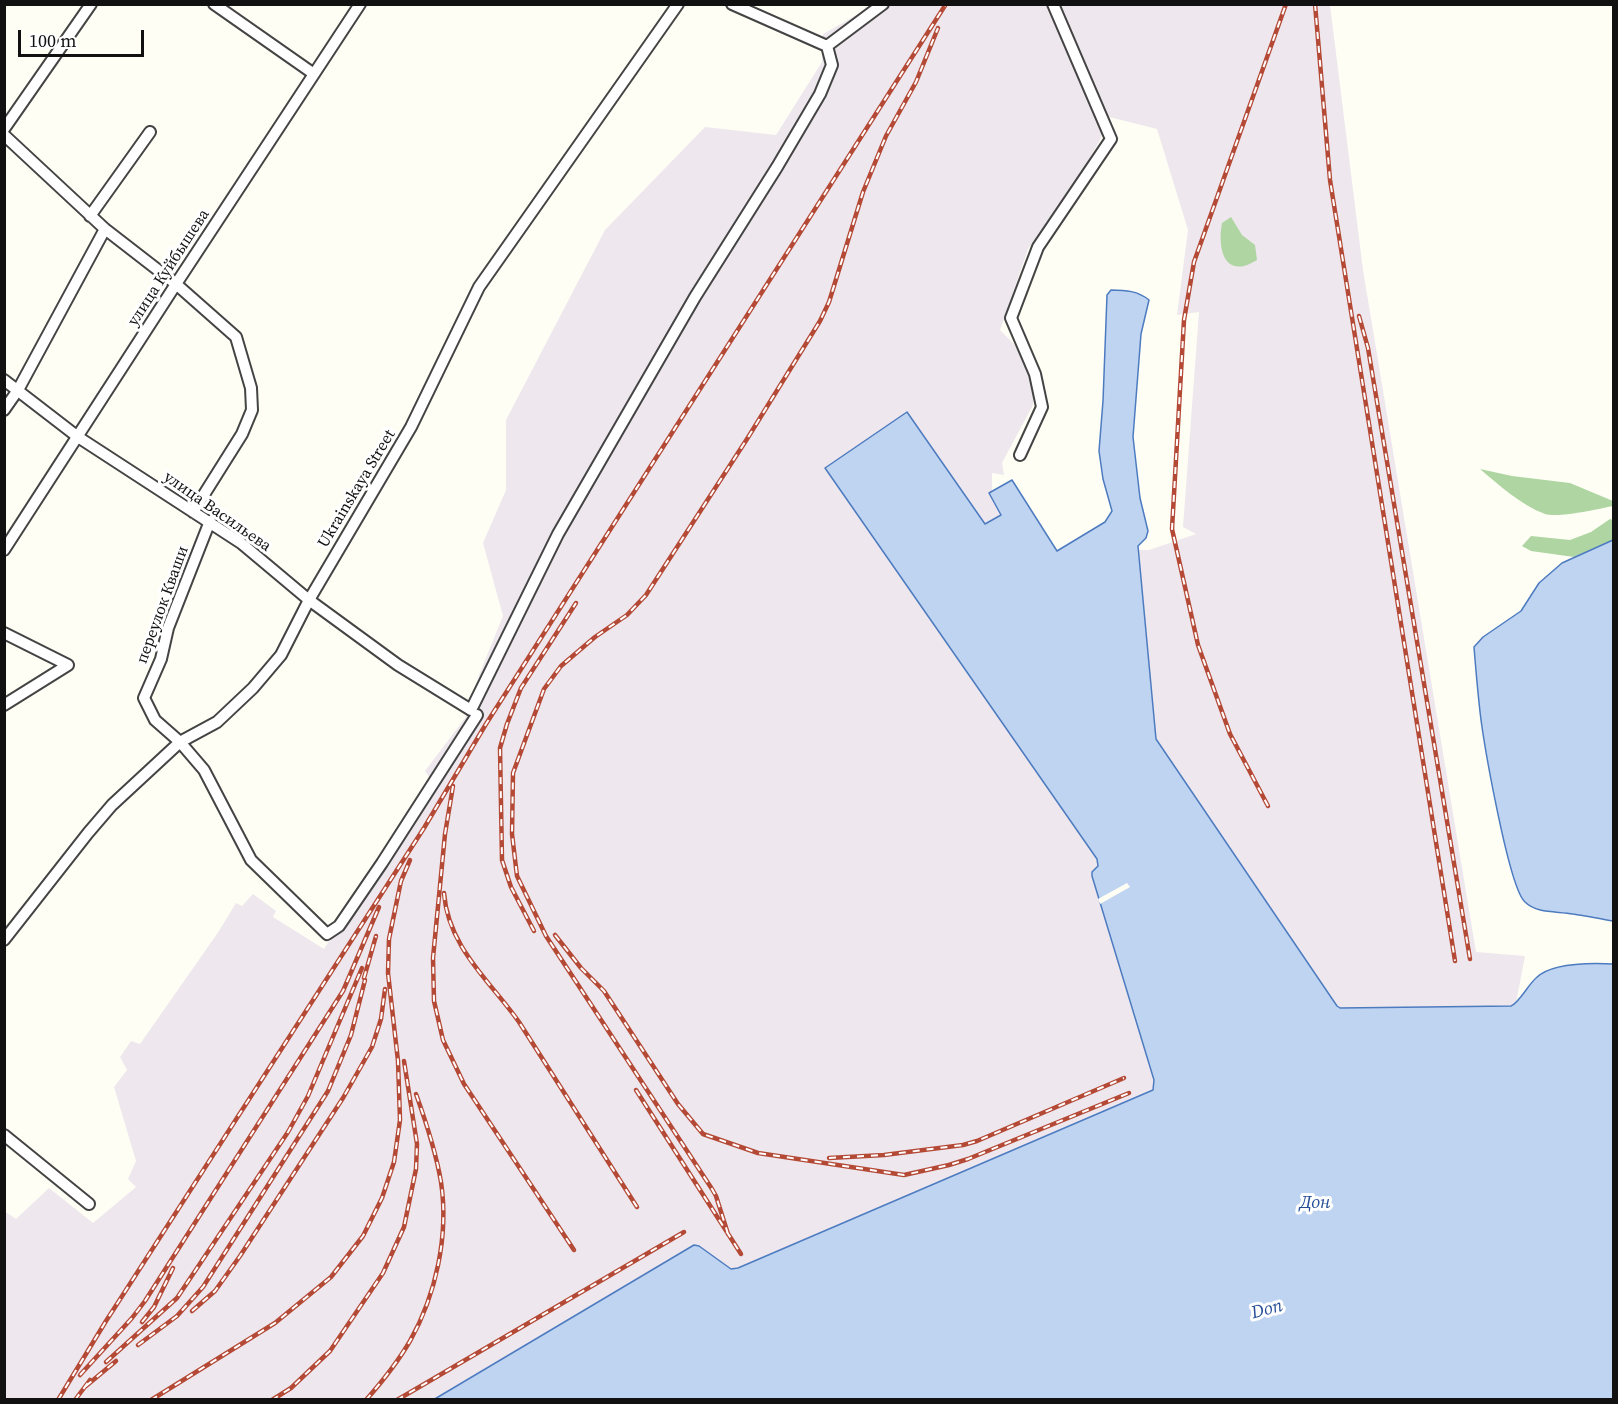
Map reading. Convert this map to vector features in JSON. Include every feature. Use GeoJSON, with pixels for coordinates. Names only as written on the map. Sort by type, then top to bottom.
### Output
{"type":"FeatureCollection","features":[{"type":"Feature","properties":{"kind":"street"},"geometry":{"type":"LineString","coordinates":[[4,129],[91,4]]}},
{"type":"Feature","properties":{"kind":"street"},"geometry":{"type":"LineString","coordinates":[[214,4],[314,74]]}},
{"type":"Feature","properties":{"kind":"street","name":"улица Куйбышева"},"geometry":{"type":"LineString","coordinates":[[4,550],[360,4]]}},
{"type":"Feature","properties":{"kind":"street","name":"Ukrainskaya Street"},"geometry":{"type":"LineString","coordinates":[[4,940],[106,812],[180,742],[217,722],[253,688],[281,655],[309,600],[411,427],[480,287],[678,4]]}},
{"type":"Feature","properties":{"kind":"street"},"geometry":{"type":"LineString","coordinates":[[732,4],[827,46]]}},
{"type":"Feature","properties":{"kind":"street"},"geometry":{"type":"LineString","coordinates":[[827,46],[883,4]]}},
{"type":"Feature","properties":{"kind":"street"},"geometry":{"type":"LineString","coordinates":[[1020,455],[1042,407],[1035,374],[1011,318],[1038,247],[1111,139],[1053,4]]}},
{"type":"Feature","properties":{"kind":"street"},"geometry":{"type":"LineString","coordinates":[[180,742],[204,770],[251,860],[327,934],[339,926],[382,863],[474,713],[564,524],[695,297],[820,94],[832,65],[827,46]]}},
{"type":"Feature","properties":{"kind":"street"},"geometry":{"type":"LineString","coordinates":[[90,216],[150,132]]}},
{"type":"Feature","properties":{"kind":"street"},"geometry":{"type":"LineString","coordinates":[[4,135],[105,230],[176,284],[236,337],[250,388],[252,410],[242,434],[193,512]]}},
{"type":"Feature","properties":{"kind":"street"},"geometry":{"type":"LineString","coordinates":[[4,410],[18,390],[105,230]]}},
{"type":"Feature","properties":{"kind":"street","name":"улица Васильева"},"geometry":{"type":"LineString","coordinates":[[4,380],[78,436],[242,543],[309,600],[398,664],[474,713]]}},
{"type":"Feature","properties":{"kind":"street","name":"переулок Кваши"},"geometry":{"type":"LineString","coordinates":[[180,742],[155,720],[144,698],[161,658],[168,628],[210,521]]}},
{"type":"Feature","properties":{"kind":"street"},"geometry":{"type":"LineString","coordinates":[[4,633],[68,665],[4,705]]}},
{"type":"Feature","properties":{"kind":"street"},"geometry":{"type":"LineString","coordinates":[[4,1135],[89,1204]]}},
{"type":"Feature","properties":{"kind":"shaded area"},"geometry":{"type":"Polygon","coordinates":[[[874,5],[1330,5],[1363,270],[1476,952],[1525,956],[1516,1003],[1511,1006],[1339,1008],[1156,739],[1138,550],[1149,550],[1196,534],[1183,527],[1199,312],[1177,315],[1188,230],[1157,129],[1109,117],[1099,142],[1083,169],[1028,249],[1000,330],[1013,343],[1027,365],[1034,388],[1033,405],[1002,463],[1004,475],[992,473],[992,494],[1002,515],[985,525],[907,413],[1000,716],[1097,859],[1098,866],[1092,876],[1154,1080],[1153,1090],[738,1268],[732,1269],[694,1245],[433,1399],[5,1399],[4,1211],[16,1219],[49,1188],[93,1223],[136,1187],[128,1179],[136,1161],[114,1087],[127,1070],[120,1057],[131,1041],[140,1044],[236,903],[242,906],[253,894],[276,911],[273,917],[324,949],[431,780],[425,771],[465,718],[479,675],[503,616],[483,543],[506,490],[506,420],[605,230],[705,127],[776,135],[822,62],[823,34],[874,5]]]}},
{"type":"Feature","properties":{"kind":"green space"},"geometry":{"type":"Polygon","coordinates":[[[1231,217],[1242,235],[1255,245],[1257,260],[1244,266],[1230,264],[1225,259],[1221,245],[1222,223],[1231,217]]]}},
{"type":"Feature","properties":{"kind":"green space"},"geometry":{"type":"Polygon","coordinates":[[[1480,469],[1512,476],[1570,483],[1613,501],[1613,506],[1569,514],[1545,514],[1519,500],[1480,469]]]}},
{"type":"Feature","properties":{"kind":"green space"},"geometry":{"type":"Polygon","coordinates":[[[1610,519],[1613,520],[1613,540],[1574,557],[1531,551],[1522,546],[1531,536],[1570,540],[1591,532],[1610,519]]]}},
{"type":"Feature","properties":{"kind":"water","name":"Дон"},"geometry":{"type":"Polygon","coordinates":[[[1111,290],[1132,292],[1149,300],[1141,334],[1133,437],[1140,498],[1148,531],[1146,538],[1138,546],[1156,739],[1337,1006],[1340,1008],[1511,1006],[1536,978],[1552,969],[1573,965],[1613,964],[1613,1399],[433,1400],[694,1245],[699,1246],[731,1269],[738,1268],[1153,1090],[1154,1080],[1092,876],[1092,872],[1098,866],[1097,859],[825,468],[907,412],[985,524],[1001,515],[989,493],[1012,480],[1057,551],[1105,522],[1112,511],[1103,479],[1099,451],[1107,295],[1111,290]]]}},
{"type":"Feature","properties":{"kind":"water"},"geometry":{"type":"Polygon","coordinates":[[[1613,540],[1613,921],[1535,909],[1525,902],[1519,891],[1505,846],[1487,759],[1474,647],[1483,637],[1521,611],[1539,583],[1562,563],[1613,540]]]}},
{"type":"Feature","properties":{"kind":"pier"},"geometry":{"type":"Polygon","coordinates":[[[1127,883],[1130,887],[1100,904],[1098,899],[1127,883]]]}},
{"type":"Feature","properties":{"kind":"railway"},"geometry":{"type":"LineString","coordinates":[[58,1400],[106,1321],[424,828],[486,724],[946,4]]}},
{"type":"Feature","properties":{"kind":"railway"},"geometry":{"type":"LineString","coordinates":[[1268,806],[1230,734],[1198,645],[1172,529],[1184,320],[1194,262],[1286,4]]}},
{"type":"Feature","properties":{"kind":"railway"},"geometry":{"type":"LineString","coordinates":[[1315,4],[1330,180],[1455,961]]}},
{"type":"Feature","properties":{"kind":"railway"},"geometry":{"type":"LineString","coordinates":[[728,1234],[712,1189],[546,936],[517,876],[512,834],[513,773],[544,689],[561,666],[595,637],[627,615],[646,595],[820,321],[829,302],[863,192],[886,136],[916,82],[938,28]]}},
{"type":"Feature","properties":{"kind":"railway"},"geometry":{"type":"LineString","coordinates":[[1359,316],[1368,348],[1470,959]]}},
{"type":"Feature","properties":{"kind":"railway"},"geometry":{"type":"LineString","coordinates":[[534,931],[511,887],[502,860],[500,748],[521,688],[576,603]]}},
{"type":"Feature","properties":{"kind":"railway"},"geometry":{"type":"LineString","coordinates":[[453,786],[445,834],[433,958],[434,1001],[443,1040],[464,1084],[574,1250]]}},
{"type":"Feature","properties":{"kind":"railway"},"geometry":{"type":"LineString","coordinates":[[151,1400],[275,1323],[331,1277],[363,1236],[382,1198],[394,1162],[400,1120],[398,1061],[388,973],[389,939],[401,881],[410,860]]}},
{"type":"Feature","properties":{"kind":"railway"},"geometry":{"type":"LineString","coordinates":[[444,893],[447,912],[462,947],[519,1022],[637,1207]]}},
{"type":"Feature","properties":{"kind":"railway"},"geometry":{"type":"LineString","coordinates":[[80,1375],[145,1301],[343,991],[379,907]]}},
{"type":"Feature","properties":{"kind":"railway"},"geometry":{"type":"LineString","coordinates":[[555,935],[581,968],[604,991],[678,1104],[703,1134],[758,1153],[904,1175],[968,1159],[1129,1093]]}},
{"type":"Feature","properties":{"kind":"railway"},"geometry":{"type":"LineString","coordinates":[[364,978],[376,936]]}},
{"type":"Feature","properties":{"kind":"railway"},"geometry":{"type":"LineString","coordinates":[[106,1362],[177,1298],[288,1132],[308,1096],[362,968]]}},
{"type":"Feature","properties":{"kind":"railway"},"geometry":{"type":"LineString","coordinates":[[138,1345],[177,1316],[203,1287],[328,1091],[351,1035],[365,980]]}},
{"type":"Feature","properties":{"kind":"railway"},"geometry":{"type":"LineString","coordinates":[[192,1311],[215,1291],[240,1256],[343,1098],[372,1047],[381,1019],[385,989]]}},
{"type":"Feature","properties":{"kind":"railway"},"geometry":{"type":"LineString","coordinates":[[272,1400],[291,1388],[330,1351],[383,1273],[404,1227],[416,1169],[417,1144],[404,1061]]}},
{"type":"Feature","properties":{"kind":"railway"},"geometry":{"type":"LineString","coordinates":[[829,1158],[884,1155],[963,1145],[1124,1078]]}},
{"type":"Feature","properties":{"kind":"railway"},"geometry":{"type":"LineString","coordinates":[[636,1090],[741,1254]]}},
{"type":"Feature","properties":{"kind":"railway"},"geometry":{"type":"LineString","coordinates":[[366,1400],[401,1356],[419,1323],[433,1284],[442,1243],[441,1182],[416,1094]]}},
{"type":"Feature","properties":{"kind":"railway"},"geometry":{"type":"LineString","coordinates":[[397,1400],[684,1232]]}},
{"type":"Feature","properties":{"kind":"railway"},"geometry":{"type":"LineString","coordinates":[[142,1322],[154,1307],[173,1268]]}},
{"type":"Feature","properties":{"kind":"railway"},"geometry":{"type":"LineString","coordinates":[[86,1386],[116,1361]]}},
{"type":"Feature","properties":{"kind":"railway"},"geometry":{"type":"LineString","coordinates":[[75,1400],[90,1380]]}},
{"type":"Feature","properties":{"kind":"water label","name":"Don"},"geometry":{"type":"Point","coordinates":[1267,1310]}}]}
